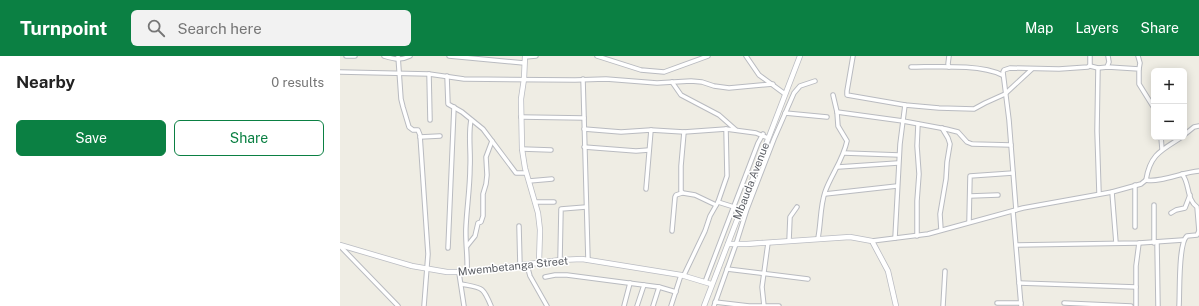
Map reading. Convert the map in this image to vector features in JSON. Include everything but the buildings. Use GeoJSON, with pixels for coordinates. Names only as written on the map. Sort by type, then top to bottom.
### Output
{"type":"FeatureCollection","features":[{"type":"Feature","properties":{"kind":"street"},"geometry":{"type":"LineString","coordinates":[[346,56],[355,56]]}},
{"type":"Feature","properties":{"kind":"street"},"geometry":{"type":"LineString","coordinates":[[384,56],[402,60],[410,56]]}},
{"type":"Feature","properties":{"kind":"street"},"geometry":{"type":"LineString","coordinates":[[449,56],[525,59],[536,56]]}},
{"type":"Feature","properties":{"kind":"street"},"geometry":{"type":"LineString","coordinates":[[597,56],[608,57],[641,70],[664,72],[708,56]]}},
{"type":"Feature","properties":{"kind":"street"},"geometry":{"type":"LineString","coordinates":[[746,56],[760,75],[785,94]]}},
{"type":"Feature","properties":{"kind":"street","name":"Mbauda Avenue"},"geometry":{"type":"LineString","coordinates":[[704,306],[711,284],[728,244],[800,56]]}},
{"type":"Feature","properties":{"kind":"street"},"geometry":{"type":"LineString","coordinates":[[853,56],[847,95],[905,105],[938,108],[974,109],[1005,94],[1032,69]]}},
{"type":"Feature","properties":{"kind":"street"},"geometry":{"type":"LineString","coordinates":[[949,56],[949,67]]}},
{"type":"Feature","properties":{"kind":"street"},"geometry":{"type":"LineString","coordinates":[[1090,56],[1090,66]]}},
{"type":"Feature","properties":{"kind":"street"},"geometry":{"type":"LineString","coordinates":[[1107,67],[1108,56]]}},
{"type":"Feature","properties":{"kind":"street"},"geometry":{"type":"LineString","coordinates":[[1138,56],[1140,63],[1138,69],[1138,84],[1151,104]]}},
{"type":"Feature","properties":{"kind":"street"},"geometry":{"type":"LineString","coordinates":[[398,58],[401,99],[407,124],[410,128],[418,130],[420,137],[427,229],[427,269],[424,306]]}},
{"type":"Feature","properties":{"kind":"street"},"geometry":{"type":"LineString","coordinates":[[525,59],[521,99],[522,149],[526,172],[539,219],[539,263]]}},
{"type":"Feature","properties":{"kind":"street"},"geometry":{"type":"LineString","coordinates":[[997,303],[1021,304],[1014,219],[1015,210],[1011,145],[1002,74],[1004,70],[1010,68],[1059,69],[1090,66],[1098,68],[1107,67],[1138,69]]}},
{"type":"Feature","properties":{"kind":"street"},"geometry":{"type":"LineString","coordinates":[[912,67],[984,69],[1002,74]]}},
{"type":"Feature","properties":{"kind":"street"},"geometry":{"type":"LineString","coordinates":[[1098,68],[1097,131],[1099,194]]}},
{"type":"Feature","properties":{"kind":"street"},"geometry":{"type":"LineString","coordinates":[[340,72],[429,74],[464,79],[606,79],[657,83],[691,81],[729,88],[772,84]]}},
{"type":"Feature","properties":{"kind":"street"},"geometry":{"type":"LineString","coordinates":[[429,74],[430,120]]}},
{"type":"Feature","properties":{"kind":"street"},"geometry":{"type":"LineString","coordinates":[[447,76],[448,102],[483,129],[516,172],[526,172]]}},
{"type":"Feature","properties":{"kind":"street"},"geometry":{"type":"LineString","coordinates":[[583,79],[588,260]]}},
{"type":"Feature","properties":{"kind":"street"},"geometry":{"type":"LineString","coordinates":[[779,306],[715,304],[750,202],[785,113],[794,93],[800,86],[815,81]]}},
{"type":"Feature","properties":{"kind":"street"},"geometry":{"type":"LineString","coordinates":[[672,82],[681,95],[719,116],[736,130]]}},
{"type":"Feature","properties":{"kind":"street"},"geometry":{"type":"LineString","coordinates":[[818,238],[825,194],[844,153],[846,141],[838,126],[837,112],[832,96]]}},
{"type":"Feature","properties":{"kind":"street"},"geometry":{"type":"LineString","coordinates":[[895,238],[898,163],[905,105]]}},
{"type":"Feature","properties":{"kind":"street"},"geometry":{"type":"LineString","coordinates":[[448,248],[454,107]]}},
{"type":"Feature","properties":{"kind":"street"},"geometry":{"type":"LineString","coordinates":[[837,112],[942,128],[958,132],[968,143],[1011,145]]}},
{"type":"Feature","properties":{"kind":"street"},"geometry":{"type":"LineString","coordinates":[[785,113],[827,117]]}},
{"type":"Feature","properties":{"kind":"street"},"geometry":{"type":"LineString","coordinates":[[521,117],[584,118]]}},
{"type":"Feature","properties":{"kind":"street"},"geometry":{"type":"LineString","coordinates":[[467,272],[466,225],[470,181],[471,120]]}},
{"type":"Feature","properties":{"kind":"street"},"geometry":{"type":"LineString","coordinates":[[917,236],[919,174],[917,146],[918,124]]}},
{"type":"Feature","properties":{"kind":"street"},"geometry":{"type":"LineString","coordinates":[[1187,133],[1194,127],[1199,126]]}},
{"type":"Feature","properties":{"kind":"street"},"geometry":{"type":"LineString","coordinates":[[941,230],[940,214],[950,144],[942,128]]}},
{"type":"Feature","properties":{"kind":"street"},"geometry":{"type":"LineString","coordinates":[[584,129],[621,132],[651,130],[684,132],[726,129],[763,134],[768,138]]}},
{"type":"Feature","properties":{"kind":"street"},"geometry":{"type":"LineString","coordinates":[[671,306],[682,275],[705,231],[727,176],[726,129]]}},
{"type":"Feature","properties":{"kind":"street"},"geometry":{"type":"LineString","coordinates":[[646,189],[651,130]]}},
{"type":"Feature","properties":{"kind":"street"},"geometry":{"type":"LineString","coordinates":[[682,193],[681,166],[684,132]]}},
{"type":"Feature","properties":{"kind":"street"},"geometry":{"type":"LineString","coordinates":[[706,282],[758,143],[763,134]]}},
{"type":"Feature","properties":{"kind":"street"},"geometry":{"type":"LineString","coordinates":[[420,137],[440,136]]}},
{"type":"Feature","properties":{"kind":"street"},"geometry":{"type":"LineString","coordinates":[[1161,140],[1162,149]]}},
{"type":"Feature","properties":{"kind":"street"},"geometry":{"type":"LineString","coordinates":[[728,244],[768,243],[818,238],[850,237],[872,241],[917,236],[1015,210],[1112,192],[1141,184],[1146,180],[1150,164],[1162,149],[1177,140]]}},
{"type":"Feature","properties":{"kind":"street"},"geometry":{"type":"LineString","coordinates":[[467,246],[475,236],[478,223],[481,222],[483,218],[483,194],[487,175],[486,157],[492,141]]}},
{"type":"Feature","properties":{"kind":"street"},"geometry":{"type":"LineString","coordinates":[[584,147],[636,151],[649,150]]}},
{"type":"Feature","properties":{"kind":"street"},"geometry":{"type":"LineString","coordinates":[[522,149],[551,150]]}},
{"type":"Feature","properties":{"kind":"street"},"geometry":{"type":"LineString","coordinates":[[844,153],[899,155]]}},
{"type":"Feature","properties":{"kind":"street"},"geometry":{"type":"LineString","coordinates":[[838,167],[898,163]]}},
{"type":"Feature","properties":{"kind":"street"},"geometry":{"type":"LineString","coordinates":[[1146,180],[1154,182],[1199,171]]}},
{"type":"Feature","properties":{"kind":"street"},"geometry":{"type":"LineString","coordinates":[[969,222],[970,176],[1013,172]]}},
{"type":"Feature","properties":{"kind":"street"},"geometry":{"type":"LineString","coordinates":[[1017,245],[1156,243],[1183,240],[1187,236],[1197,236],[1199,231],[1198,207],[1192,203],[1185,179],[1182,174]]}},
{"type":"Feature","properties":{"kind":"street"},"geometry":{"type":"LineString","coordinates":[[529,181],[552,178]]}},
{"type":"Feature","properties":{"kind":"street"},"geometry":{"type":"LineString","coordinates":[[1135,185],[1135,227]]}},
{"type":"Feature","properties":{"kind":"street"},"geometry":{"type":"LineString","coordinates":[[825,194],[897,186]]}},
{"type":"Feature","properties":{"kind":"street"},"geometry":{"type":"LineString","coordinates":[[1112,192],[1116,244]]}},
{"type":"Feature","properties":{"kind":"street"},"geometry":{"type":"LineString","coordinates":[[672,231],[675,197],[678,194],[682,193],[694,195],[717,204],[734,207]]}},
{"type":"Feature","properties":{"kind":"street"},"geometry":{"type":"LineString","coordinates":[[970,196],[998,195]]}},
{"type":"Feature","properties":{"kind":"street"},"geometry":{"type":"LineString","coordinates":[[1171,213],[1185,208],[1190,195]]}},
{"type":"Feature","properties":{"kind":"street"},"geometry":{"type":"LineString","coordinates":[[535,202],[554,202]]}},
{"type":"Feature","properties":{"kind":"street"},"geometry":{"type":"LineString","coordinates":[[1154,205],[1158,306]]}},
{"type":"Feature","properties":{"kind":"street"},"geometry":{"type":"LineString","coordinates":[[560,260],[561,209],[586,207]]}},
{"type":"Feature","properties":{"kind":"street"},"geometry":{"type":"LineString","coordinates":[[789,241],[790,217],[797,207]]}},
{"type":"Feature","properties":{"kind":"street"},"geometry":{"type":"LineString","coordinates":[[1004,213],[1014,219]]}},
{"type":"Feature","properties":{"kind":"street"},"geometry":{"type":"LineString","coordinates":[[518,226],[520,266]]}},
{"type":"Feature","properties":{"kind":"street"},"geometry":{"type":"LineString","coordinates":[[1179,306],[1180,266],[1183,240]]}},
{"type":"Feature","properties":{"kind":"street"},"geometry":{"type":"LineString","coordinates":[[872,241],[888,270],[896,306]]}},
{"type":"Feature","properties":{"kind":"street"},"geometry":{"type":"LineString","coordinates":[[764,306],[762,292],[768,243]]}},
{"type":"Feature","properties":{"kind":"street"},"geometry":{"type":"LineString","coordinates":[[1136,306],[1136,266],[1139,243]]}},
{"type":"Feature","properties":{"kind":"street"},"geometry":{"type":"LineString","coordinates":[[340,246],[398,306]]}},
{"type":"Feature","properties":{"kind":"street","name":"Mwembetanga Street"},"geometry":{"type":"LineString","coordinates":[[340,246],[427,269],[459,273],[571,259],[588,260],[682,275],[711,284]]}},
{"type":"Feature","properties":{"kind":"street"},"geometry":{"type":"LineString","coordinates":[[527,264],[533,282],[548,306]]}},
{"type":"Feature","properties":{"kind":"street"},"geometry":{"type":"LineString","coordinates":[[727,269],[808,279]]}},
{"type":"Feature","properties":{"kind":"street"},"geometry":{"type":"LineString","coordinates":[[943,306],[945,271]]}},
{"type":"Feature","properties":{"kind":"street"},"geometry":{"type":"LineString","coordinates":[[459,273],[462,284],[464,306]]}},
{"type":"Feature","properties":{"kind":"street"},"geometry":{"type":"LineString","coordinates":[[545,277],[567,275],[659,287],[676,292]]}},
{"type":"Feature","properties":{"kind":"street"},"geometry":{"type":"LineString","coordinates":[[624,306],[630,283]]}},
{"type":"Feature","properties":{"kind":"street"},"geometry":{"type":"LineString","coordinates":[[1019,283],[1136,287]]}},
{"type":"Feature","properties":{"kind":"street"},"geometry":{"type":"LineString","coordinates":[[462,284],[478,287],[484,290],[491,306]]}},
{"type":"Feature","properties":{"kind":"street"},"geometry":{"type":"LineString","coordinates":[[637,306],[644,285]]}},
{"type":"Feature","properties":{"kind":"street"},"geometry":{"type":"LineString","coordinates":[[653,306],[659,287]]}},
{"type":"Feature","properties":{"kind":"street"},"geometry":{"type":"LineString","coordinates":[[1064,303],[1131,306]]}}]}
